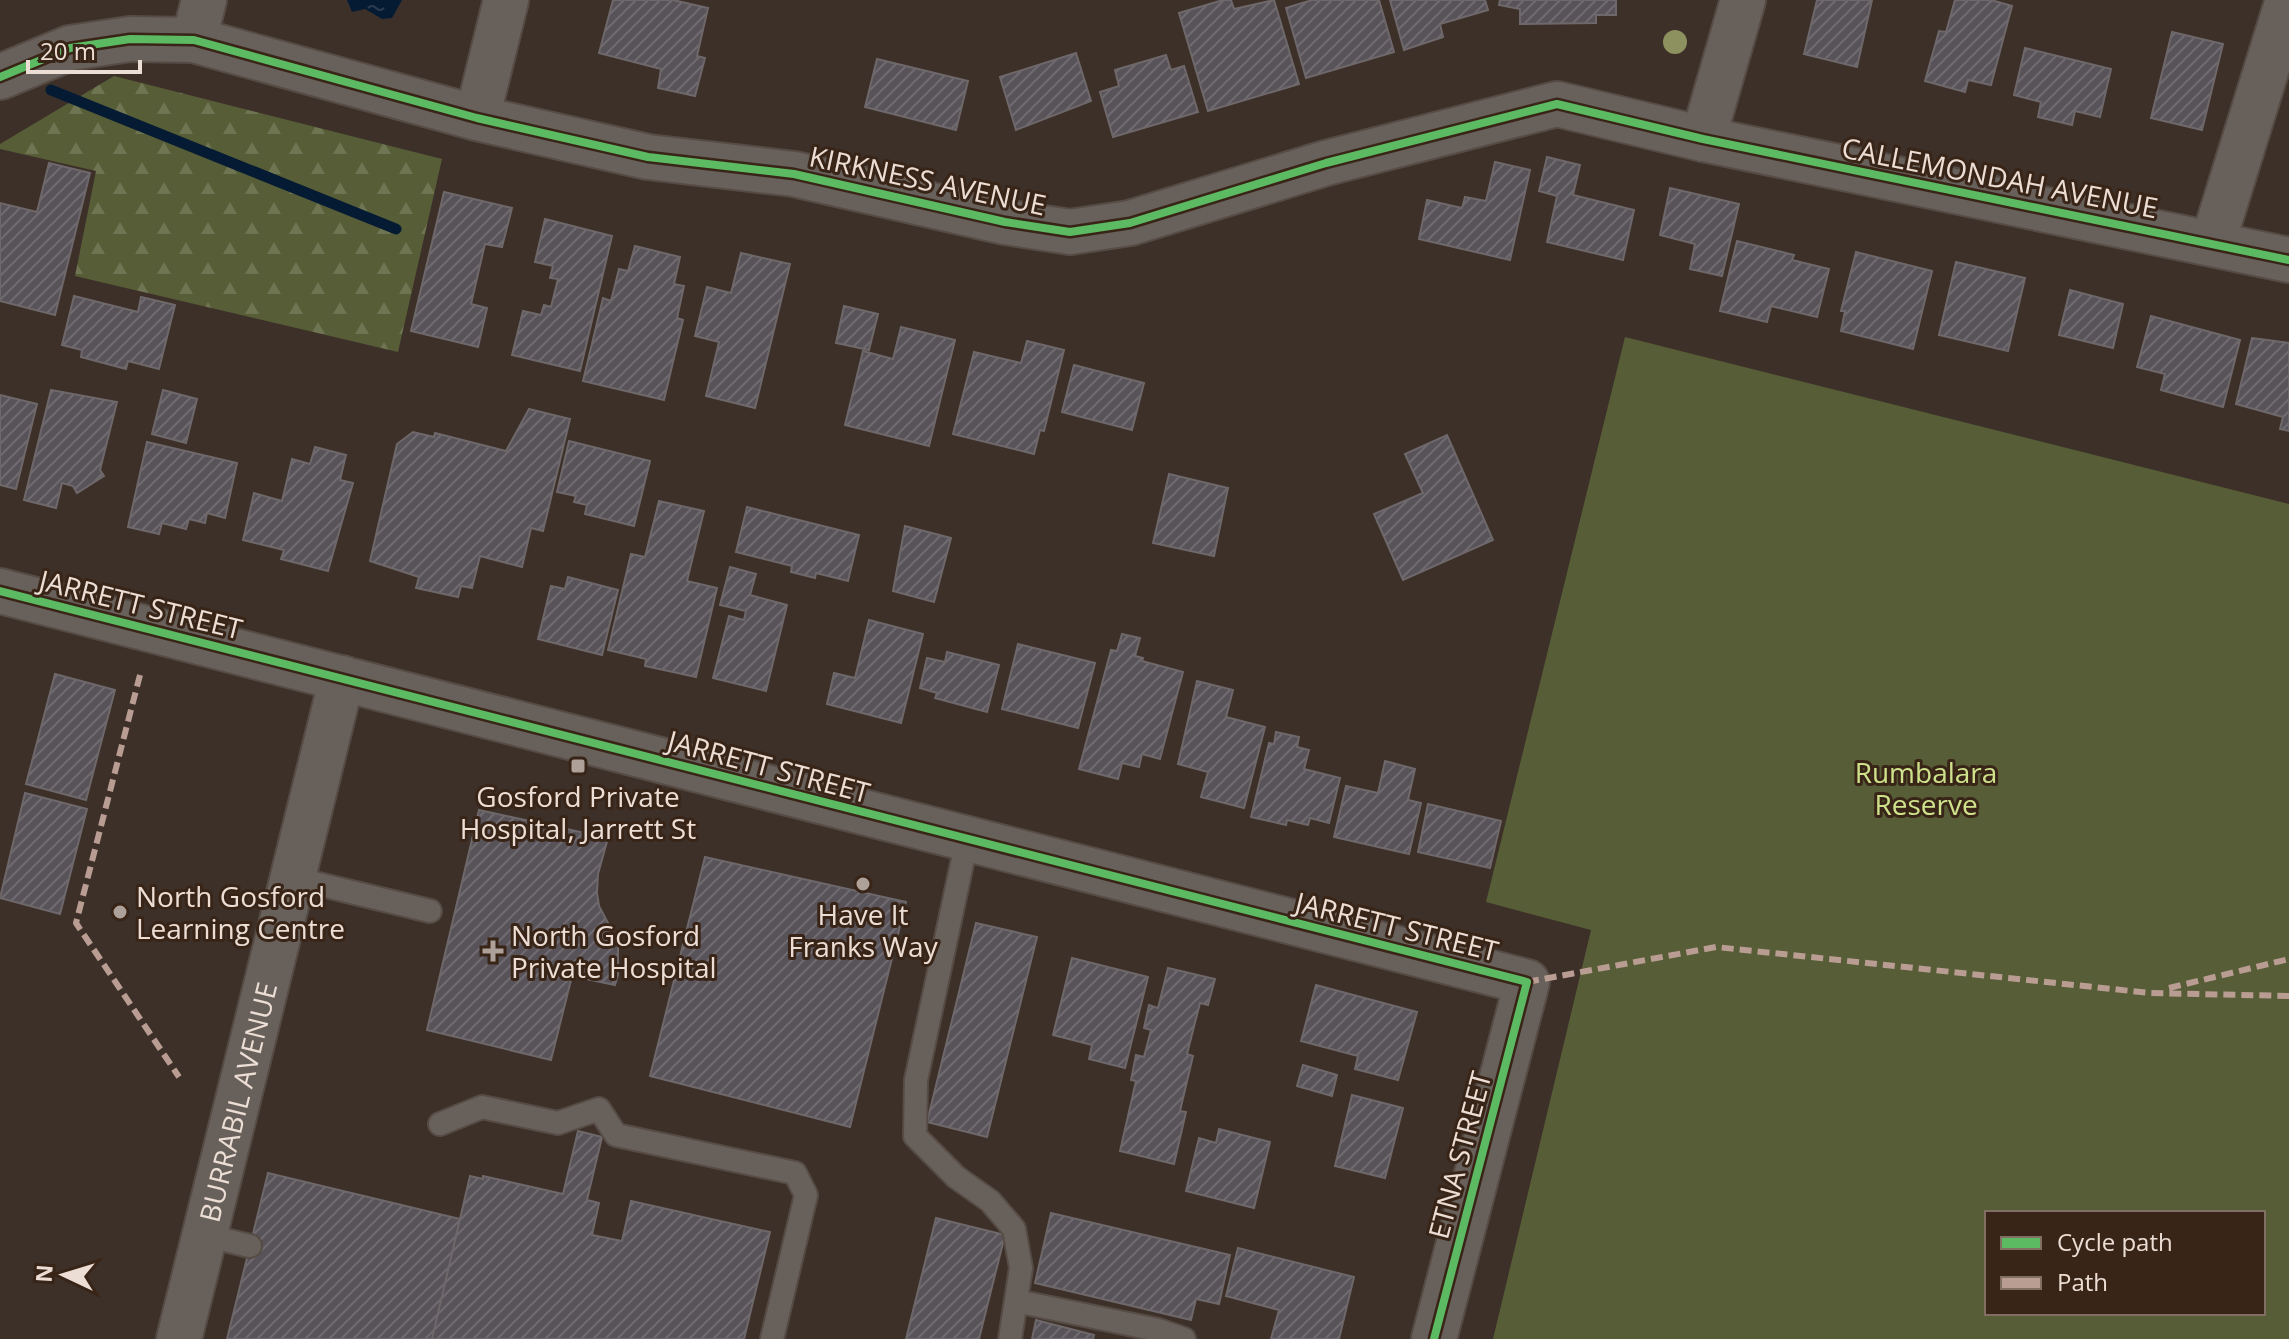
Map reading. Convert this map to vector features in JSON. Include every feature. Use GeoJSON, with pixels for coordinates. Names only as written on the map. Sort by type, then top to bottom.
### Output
{"type":"FeatureCollection","features":[{"type":"Feature","properties":{"kind":"street"},"geometry":{"type":"LineString","coordinates":[[477,118],[506,0]]}},
{"type":"Feature","properties":{"kind":"street"},"geometry":{"type":"LineString","coordinates":[[1703,139],[1743,0]]}},
{"type":"Feature","properties":{"kind":"street"},"geometry":{"type":"LineString","coordinates":[[2213,242],[2288,0]]}},
{"type":"Feature","properties":{"kind":"street","name":"KIRKNESS AVENUE"},"geometry":{"type":"LineString","coordinates":[[0,77],[70,48],[130,39],[199,20],[477,118],[648,157],[794,174],[1005,222],[1070,232],[1130,223],[1326,163],[1557,104],[1703,139]]}},
{"type":"Feature","properties":{"kind":"street","name":"CALLEMONDAH AVENUE"},"geometry":{"type":"LineString","coordinates":[[1703,139],[2289,260]]}},
{"type":"Feature","properties":{"kind":"street","name":"JARRETT STREET"},"geometry":{"type":"LineString","coordinates":[[0,591],[1527,982]]}},
{"type":"Feature","properties":{"kind":"street","name":"BURRABIL AVENUE"},"geometry":{"type":"LineString","coordinates":[[179,1339],[342,678]]}},
{"type":"Feature","properties":{"kind":"street","name":"ETNA STREET"},"geometry":{"type":"LineString","coordinates":[[1434,1339],[1527,982]]}},
{"type":"Feature","properties":{"kind":"lane"},"geometry":{"type":"LineString","coordinates":[[967,840],[916,1080],[915,1136],[956,1177],[990,1201],[1014,1229],[1021,1268],[1010,1339]]}},
{"type":"Feature","properties":{"kind":"lane"},"geometry":{"type":"LineString","coordinates":[[293,878],[430,911]]}},
{"type":"Feature","properties":{"kind":"lane"},"geometry":{"type":"LineString","coordinates":[[440,1124],[482,1107],[558,1123],[599,1109],[616,1135],[795,1173],[806,1195],[772,1339]]}},
{"type":"Feature","properties":{"kind":"lane"},"geometry":{"type":"LineString","coordinates":[[204,1235],[250,1246]]}},
{"type":"Feature","properties":{"kind":"lane"},"geometry":{"type":"LineString","coordinates":[[1016,1301],[1158,1330],[1184,1339]]}},
{"type":"Feature","properties":{"kind":"green space"},"geometry":{"type":"Polygon","coordinates":[[[114,76],[442,159],[398,352],[75,276],[96,171],[0,149],[0,144],[114,76]]]}},
{"type":"Feature","properties":{"kind":"green space","name":"Rumbalara Reserve"},"geometry":{"type":"Polygon","coordinates":[[[1625,337],[2289,504],[2289,1339],[1493,1339],[1591,930],[1486,902],[1625,337]]]}},
{"type":"Feature","properties":{"kind":"water"},"geometry":{"type":"Polygon","coordinates":[[[347,0],[402,0],[392,18],[382,19],[365,9],[352,12],[347,0]]]}},
{"type":"Feature","properties":{"kind":"building"},"geometry":{"type":"Polygon","coordinates":[[[613,0],[673,0],[708,8],[697,56],[705,58],[695,96],[658,88],[661,69],[599,53],[613,0]]]}},
{"type":"Feature","properties":{"kind":"building"},"geometry":{"type":"Polygon","coordinates":[[[1231,0],[1234,9],[1274,0],[1299,84],[1208,111],[1179,13],[1231,0]]]}},
{"type":"Feature","properties":{"kind":"building"},"geometry":{"type":"Polygon","coordinates":[[[1312,0],[1379,0],[1394,52],[1306,78],[1286,8],[1312,0]]]}},
{"type":"Feature","properties":{"kind":"building"},"geometry":{"type":"Polygon","coordinates":[[[1390,0],[1485,0],[1488,10],[1440,24],[1443,37],[1404,50],[1390,0]]]}},
{"type":"Feature","properties":{"kind":"building"},"geometry":{"type":"Polygon","coordinates":[[[1500,0],[1616,0],[1616,15],[1596,15],[1596,23],[1520,24],[1520,9],[1499,5],[1500,0]]]}},
{"type":"Feature","properties":{"kind":"building"},"geometry":{"type":"Polygon","coordinates":[[[1817,0],[1872,0],[1857,67],[1804,54],[1817,0]]]}},
{"type":"Feature","properties":{"kind":"building"},"geometry":{"type":"Polygon","coordinates":[[[1955,0],[1991,0],[2012,6],[1991,85],[1968,80],[1965,92],[1925,81],[1939,31],[1946,32],[1955,0]]]}},
{"type":"Feature","properties":{"kind":"building"},"geometry":{"type":"Polygon","coordinates":[[[2172,32],[2223,44],[2202,130],[2151,118],[2172,32]]]}},
{"type":"Feature","properties":{"kind":"building"},"geometry":{"type":"Polygon","coordinates":[[[2025,48],[2111,69],[2100,117],[2075,111],[2072,125],[2038,117],[2041,102],[2014,95],[2025,48]]]}},
{"type":"Feature","properties":{"kind":"building"},"geometry":{"type":"Polygon","coordinates":[[[1076,53],[1091,101],[1016,130],[1000,77],[1076,53]]]}},
{"type":"Feature","properties":{"kind":"building"},"geometry":{"type":"Polygon","coordinates":[[[1166,55],[1171,70],[1184,66],[1198,112],[1113,137],[1100,92],[1119,86],[1115,70],[1166,55]]]}},
{"type":"Feature","properties":{"kind":"building"},"geometry":{"type":"Polygon","coordinates":[[[877,59],[968,81],[956,130],[865,107],[877,59]]]}},
{"type":"Feature","properties":{"kind":"building"},"geometry":{"type":"Polygon","coordinates":[[[1547,157],[1580,165],[1573,195],[1634,210],[1623,260],[1547,242],[1557,196],[1539,191],[1547,157]]]}},
{"type":"Feature","properties":{"kind":"building"},"geometry":{"type":"Polygon","coordinates":[[[1495,162],[1530,170],[1510,260],[1419,239],[1427,200],[1462,208],[1465,197],[1486,201],[1495,162]]]}},
{"type":"Feature","properties":{"kind":"building"},"geometry":{"type":"Polygon","coordinates":[[[49,163],[90,173],[55,315],[0,301],[0,203],[37,212],[49,163]]]}},
{"type":"Feature","properties":{"kind":"building"},"geometry":{"type":"Polygon","coordinates":[[[1670,188],[1739,204],[1722,276],[1690,269],[1695,244],[1660,235],[1670,188]]]}},
{"type":"Feature","properties":{"kind":"building"},"geometry":{"type":"Polygon","coordinates":[[[444,192],[512,208],[502,247],[485,244],[471,304],[487,308],[478,347],[411,331],[444,192]]]}},
{"type":"Feature","properties":{"kind":"building"},"geometry":{"type":"Polygon","coordinates":[[[545,219],[612,236],[580,371],[512,355],[523,311],[541,315],[544,305],[551,307],[558,279],[550,278],[553,266],[535,262],[545,219]]]}},
{"type":"Feature","properties":{"kind":"building"},"geometry":{"type":"Polygon","coordinates":[[[1737,241],[1794,255],[1792,260],[1829,269],[1817,317],[1771,306],[1767,322],[1720,311],[1737,241]]]}},
{"type":"Feature","properties":{"kind":"building"},"geometry":{"type":"Polygon","coordinates":[[[635,246],[680,257],[674,284],[684,286],[677,318],[683,320],[664,400],[583,381],[603,298],[611,301],[619,269],[628,271],[635,246]]]}},
{"type":"Feature","properties":{"kind":"building"},"geometry":{"type":"Polygon","coordinates":[[[1856,252],[1932,271],[1913,349],[1841,331],[1845,311],[1841,311],[1856,252]]]}},
{"type":"Feature","properties":{"kind":"building"},"geometry":{"type":"Polygon","coordinates":[[[741,253],[790,264],[755,408],[706,396],[719,342],[695,336],[707,287],[731,293],[741,253]]]}},
{"type":"Feature","properties":{"kind":"building"},"geometry":{"type":"Polygon","coordinates":[[[1956,262],[2025,278],[2008,351],[1939,335],[1956,262]]]}},
{"type":"Feature","properties":{"kind":"building"},"geometry":{"type":"Polygon","coordinates":[[[2070,290],[2123,304],[2113,348],[2059,335],[2070,290]]]}},
{"type":"Feature","properties":{"kind":"building"},"geometry":{"type":"Polygon","coordinates":[[[74,296],[138,312],[141,297],[175,305],[159,369],[128,361],[126,369],[81,357],[82,350],[62,345],[74,296]]]}},
{"type":"Feature","properties":{"kind":"building"},"geometry":{"type":"Polygon","coordinates":[[[844,306],[878,314],[869,350],[836,343],[844,306]]]}},
{"type":"Feature","properties":{"kind":"building"},"geometry":{"type":"Polygon","coordinates":[[[2151,316],[2240,340],[2223,407],[2161,390],[2165,374],[2137,367],[2151,316]]]}},
{"type":"Feature","properties":{"kind":"building"},"geometry":{"type":"Polygon","coordinates":[[[901,327],[955,340],[929,446],[845,425],[863,351],[893,359],[901,327]]]}},
{"type":"Feature","properties":{"kind":"building"},"geometry":{"type":"Polygon","coordinates":[[[2252,338],[2289,343],[2289,431],[2280,429],[2283,417],[2236,404],[2252,338]]]}},
{"type":"Feature","properties":{"kind":"building"},"geometry":{"type":"Polygon","coordinates":[[[1027,341],[1064,350],[1044,431],[1040,430],[1034,454],[953,434],[974,352],[1021,363],[1027,341]]]}},
{"type":"Feature","properties":{"kind":"building"},"geometry":{"type":"Polygon","coordinates":[[[1074,365],[1144,383],[1132,430],[1062,412],[1074,365]]]}},
{"type":"Feature","properties":{"kind":"building"},"geometry":{"type":"Polygon","coordinates":[[[51,390],[117,402],[100,470],[104,476],[77,493],[73,486],[62,483],[56,508],[24,500],[51,390]]]}},
{"type":"Feature","properties":{"kind":"building"},"geometry":{"type":"Polygon","coordinates":[[[163,390],[197,399],[186,443],[152,434],[163,390]]]}},
{"type":"Feature","properties":{"kind":"building"},"geometry":{"type":"Polygon","coordinates":[[[0,395],[37,404],[16,489],[0,485],[0,395]]]}},
{"type":"Feature","properties":{"kind":"building"},"geometry":{"type":"Polygon","coordinates":[[[529,409],[570,419],[543,531],[531,528],[522,567],[480,556],[472,588],[461,586],[458,597],[416,588],[419,577],[370,561],[397,444],[413,432],[434,437],[435,433],[506,451],[529,409]]]}},
{"type":"Feature","properties":{"kind":"building"},"geometry":{"type":"Polygon","coordinates":[[[1447,435],[1493,540],[1403,580],[1374,514],[1423,493],[1405,454],[1447,435]]]}},
{"type":"Feature","properties":{"kind":"building"},"geometry":{"type":"Polygon","coordinates":[[[569,441],[650,461],[634,526],[585,514],[587,505],[574,502],[576,496],[557,492],[569,441]]]}},
{"type":"Feature","properties":{"kind":"building"},"geometry":{"type":"Polygon","coordinates":[[[147,442],[237,463],[225,518],[207,513],[205,523],[189,519],[186,529],[162,523],[159,534],[128,527],[147,442]]]}},
{"type":"Feature","properties":{"kind":"building"},"geometry":{"type":"Polygon","coordinates":[[[315,447],[346,455],[340,480],[353,483],[328,571],[281,559],[284,550],[243,540],[254,493],[282,501],[292,459],[310,464],[315,447]]]}},
{"type":"Feature","properties":{"kind":"building"},"geometry":{"type":"Polygon","coordinates":[[[1169,474],[1228,488],[1214,556],[1153,543],[1169,474]]]}},
{"type":"Feature","properties":{"kind":"building"},"geometry":{"type":"Polygon","coordinates":[[[659,501],[704,511],[687,581],[717,588],[696,677],[645,666],[646,659],[608,650],[631,554],[645,557],[659,501]]]}},
{"type":"Feature","properties":{"kind":"building"},"geometry":{"type":"Polygon","coordinates":[[[747,507],[859,535],[848,581],[816,573],[815,578],[791,572],[792,566],[736,552],[747,507]]]}},
{"type":"Feature","properties":{"kind":"building"},"geometry":{"type":"Polygon","coordinates":[[[905,526],[951,538],[934,602],[893,591],[905,526]]]}},
{"type":"Feature","properties":{"kind":"building"},"geometry":{"type":"Polygon","coordinates":[[[730,567],[756,574],[750,595],[787,605],[766,691],[713,678],[729,616],[744,620],[746,611],[720,605],[730,567]]]}},
{"type":"Feature","properties":{"kind":"building"},"geometry":{"type":"Polygon","coordinates":[[[568,577],[618,590],[602,655],[538,639],[551,586],[565,589],[568,577]]]}},
{"type":"Feature","properties":{"kind":"building"},"geometry":{"type":"Polygon","coordinates":[[[869,620],[923,634],[901,723],[827,704],[834,673],[855,678],[869,620]]]}},
{"type":"Feature","properties":{"kind":"building"},"geometry":{"type":"Polygon","coordinates":[[[1122,634],[1140,638],[1135,656],[1143,658],[1142,661],[1183,672],[1160,759],[1142,754],[1139,767],[1122,763],[1118,779],[1079,769],[1111,650],[1117,651],[1122,634]]]}},
{"type":"Feature","properties":{"kind":"building"},"geometry":{"type":"Polygon","coordinates":[[[1018,644],[1095,663],[1078,728],[1002,709],[1018,644]]]}},
{"type":"Feature","properties":{"kind":"building"},"geometry":{"type":"Polygon","coordinates":[[[947,652],[999,665],[987,712],[935,698],[937,693],[920,688],[927,658],[945,662],[947,652]]]}},
{"type":"Feature","properties":{"kind":"building"},"geometry":{"type":"Polygon","coordinates":[[[55,674],[115,690],[86,800],[26,784],[55,674]]]}},
{"type":"Feature","properties":{"kind":"building"},"geometry":{"type":"Polygon","coordinates":[[[1197,681],[1233,690],[1226,717],[1265,727],[1244,808],[1201,797],[1208,772],[1178,764],[1197,681]]]}},
{"type":"Feature","properties":{"kind":"building"},"geometry":{"type":"Polygon","coordinates":[[[1276,732],[1299,737],[1297,747],[1309,750],[1304,769],[1340,778],[1329,823],[1310,818],[1308,825],[1287,820],[1286,825],[1251,817],[1269,743],[1274,744],[1276,732]]]}},
{"type":"Feature","properties":{"kind":"building"},"geometry":{"type":"Polygon","coordinates":[[[1385,761],[1415,769],[1408,800],[1421,803],[1409,854],[1334,837],[1346,786],[1378,793],[1385,761]]]}},
{"type":"Feature","properties":{"kind":"building"},"geometry":{"type":"Polygon","coordinates":[[[25,793],[87,809],[60,914],[0,898],[25,793]]]}},
{"type":"Feature","properties":{"kind":"building"},"geometry":{"type":"Polygon","coordinates":[[[1428,804],[1501,821],[1490,868],[1418,852],[1428,804]]]}},
{"type":"Feature","properties":{"kind":"building"},"geometry":{"type":"Polygon","coordinates":[[[479,810],[608,838],[598,874],[597,893],[599,906],[618,942],[618,975],[615,985],[572,976],[551,1060],[427,1030],[479,810]]]}},
{"type":"Feature","properties":{"kind":"building"},"geometry":{"type":"Polygon","coordinates":[[[705,857],[906,902],[850,1127],[650,1076],[705,857]]]}},
{"type":"Feature","properties":{"kind":"building"},"geometry":{"type":"Polygon","coordinates":[[[976,923],[1037,937],[987,1137],[927,1122],[976,923]]]}},
{"type":"Feature","properties":{"kind":"building"},"geometry":{"type":"Polygon","coordinates":[[[1072,958],[1148,977],[1125,1068],[1089,1059],[1092,1045],[1053,1035],[1072,958]]]}},
{"type":"Feature","properties":{"kind":"building"},"geometry":{"type":"Polygon","coordinates":[[[1168,968],[1215,979],[1208,1005],[1200,1003],[1187,1054],[1193,1056],[1180,1111],[1186,1112],[1174,1164],[1120,1151],[1136,1081],[1131,1080],[1136,1055],[1144,1057],[1151,1030],[1144,1028],[1149,1005],[1158,1008],[1168,968]]]}},
{"type":"Feature","properties":{"kind":"building"},"geometry":{"type":"Polygon","coordinates":[[[1316,985],[1417,1012],[1398,1080],[1355,1069],[1358,1056],[1301,1041],[1316,985]]]}},
{"type":"Feature","properties":{"kind":"building"},"geometry":{"type":"Polygon","coordinates":[[[1303,1065],[1337,1075],[1332,1096],[1297,1086],[1303,1065]]]}},
{"type":"Feature","properties":{"kind":"building"},"geometry":{"type":"Polygon","coordinates":[[[1352,1095],[1403,1108],[1385,1178],[1335,1166],[1352,1095]]]}},
{"type":"Feature","properties":{"kind":"building"},"geometry":{"type":"Polygon","coordinates":[[[1219,1129],[1270,1142],[1254,1208],[1186,1191],[1199,1138],[1216,1143],[1219,1129]]]}},
{"type":"Feature","properties":{"kind":"building"},"geometry":{"type":"Polygon","coordinates":[[[578,1131],[602,1137],[587,1200],[599,1203],[592,1235],[622,1241],[631,1201],[770,1232],[744,1339],[432,1339],[470,1176],[483,1179],[483,1176],[563,1194],[578,1131]]]}},
{"type":"Feature","properties":{"kind":"building"},"geometry":{"type":"Polygon","coordinates":[[[268,1173],[460,1219],[432,1339],[227,1339],[268,1173]]]}},
{"type":"Feature","properties":{"kind":"building"},"geometry":{"type":"Polygon","coordinates":[[[1051,1213],[1230,1255],[1219,1304],[1196,1299],[1191,1320],[1035,1283],[1051,1213]]]}},
{"type":"Feature","properties":{"kind":"building"},"geometry":{"type":"Polygon","coordinates":[[[936,1218],[1005,1235],[979,1339],[906,1339],[936,1218]]]}},
{"type":"Feature","properties":{"kind":"building"},"geometry":{"type":"Polygon","coordinates":[[[1238,1248],[1354,1277],[1339,1339],[1271,1339],[1279,1310],[1226,1296],[1238,1248]]]}},
{"type":"Feature","properties":{"kind":"building"},"geometry":{"type":"Polygon","coordinates":[[[1036,1320],[1094,1335],[1093,1339],[1032,1339],[1036,1320]]]}},
{"type":"Feature","properties":{"kind":"waterway"},"geometry":{"type":"LineString","coordinates":[[51,90],[396,229]]}},
{"type":"Feature","properties":{"kind":"marked path"},"geometry":{"type":"LineString","coordinates":[[140,675],[76,923],[179,1077]]}},
{"type":"Feature","properties":{"kind":"marked path"},"geometry":{"type":"LineString","coordinates":[[1527,982],[1716,947],[2150,993],[2289,996]]}},
{"type":"Feature","properties":{"kind":"marked path"},"geometry":{"type":"LineString","coordinates":[[2169,988],[2289,959]]}},
{"type":"Feature","properties":{"kind":"cycle path"},"geometry":{"type":"LineString","coordinates":[[0,77],[70,48],[130,39],[194,40],[477,118],[648,157],[794,174],[1005,222],[1070,232],[1130,223],[1326,163],[1557,104],[1703,139],[2289,260]]}},
{"type":"Feature","properties":{"kind":"cycle path"},"geometry":{"type":"LineString","coordinates":[[0,591],[1527,982],[1434,1339]]}},
{"type":"Feature","properties":{"kind":"place","name":"Gosford Private Hospital, Jarrett St"},"geometry":{"type":"Point","coordinates":[578,766]}},
{"type":"Feature","properties":{"kind":"place","name":"Have It Franks Way"},"geometry":{"type":"Point","coordinates":[863,884]}},
{"type":"Feature","properties":{"kind":"place","name":"North Gosford Learning Centre"},"geometry":{"type":"Point","coordinates":[120,912]}},
{"type":"Feature","properties":{"kind":"place","name":"North Gosford Private Hospital"},"geometry":{"type":"Point","coordinates":[493,951]}}]}
